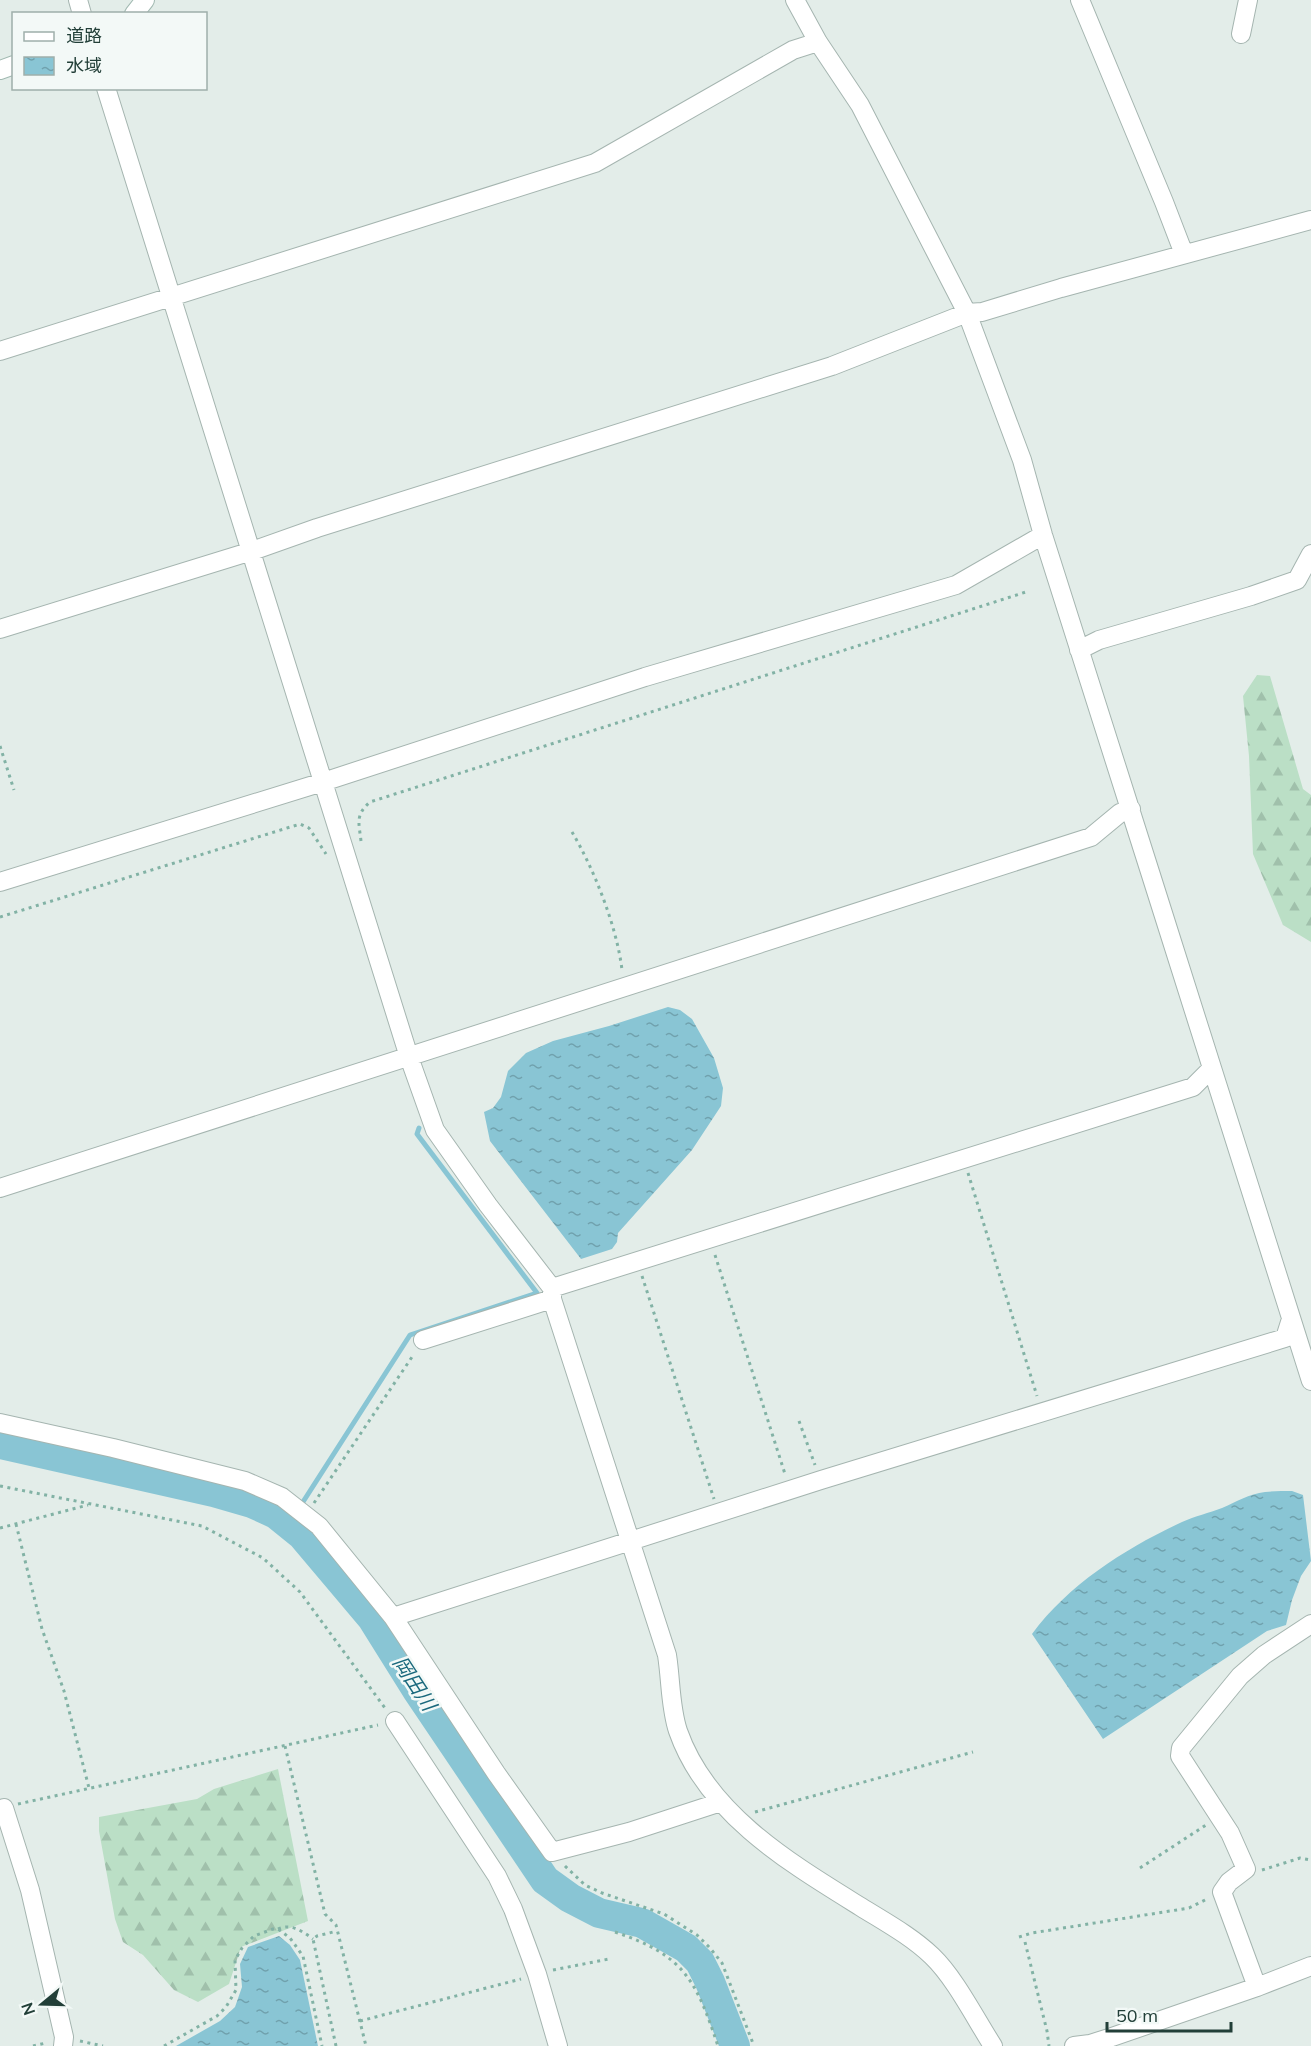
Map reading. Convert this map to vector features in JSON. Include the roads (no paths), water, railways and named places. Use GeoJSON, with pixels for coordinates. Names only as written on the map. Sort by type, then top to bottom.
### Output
{"type":"FeatureCollection","features":[{"type":"Feature","properties":{"kind":"street"},"geometry":{"type":"LineString","coordinates":[[136,12],[146,0]]}},
{"type":"Feature","properties":{"kind":"street"},"geometry":{"type":"LineString","coordinates":[[795,0],[818,42],[860,105],[967,313],[1022,460],[1079,650],[1256,1200],[1311,1382]]}},
{"type":"Feature","properties":{"kind":"street"},"geometry":{"type":"LineString","coordinates":[[1080,0],[1184,254]]}},
{"type":"Feature","properties":{"kind":"street"},"geometry":{"type":"LineString","coordinates":[[1241,34],[1248,0]]}},
{"type":"Feature","properties":{"kind":"street"},"geometry":{"type":"LineString","coordinates":[[0,351],[595,163],[793,50],[818,42]]}},
{"type":"Feature","properties":{"kind":"street"},"geometry":{"type":"LineString","coordinates":[[107,90],[409,1057],[435,1130],[552,1294],[667,1655],[672,1704],[678,1730],[689,1758],[721,1802],[768,1846],[812,1877],[915,1941],[934,1957],[993,2046]]}},
{"type":"Feature","properties":{"kind":"street"},"geometry":{"type":"LineString","coordinates":[[0,629],[832,366],[967,313],[982,312],[1311,220]]}},
{"type":"Feature","properties":{"kind":"street"},"geometry":{"type":"LineString","coordinates":[[0,882],[323,782],[645,676],[956,585],[1043,535]]}},
{"type":"Feature","properties":{"kind":"street"},"geometry":{"type":"LineString","coordinates":[[1079,650],[1099,640],[1298,580],[1311,554]]}},
{"type":"Feature","properties":{"kind":"street"},"geometry":{"type":"LineString","coordinates":[[0,1188],[1091,837],[1120,813],[1131,809]]}},
{"type":"Feature","properties":{"kind":"street"},"geometry":{"type":"LineString","coordinates":[[423,1340],[552,1294],[637,1260],[1193,1087],[1212,1068]]}},
{"type":"Feature","properties":{"kind":"street"},"geometry":{"type":"LineString","coordinates":[[393,1617],[821,1480],[1285,1338],[1292,1319]]}},
{"type":"Feature","properties":{"kind":"street"},"geometry":{"type":"LineString","coordinates":[[0,1423],[245,1481],[282,1497],[306,1515],[319,1526],[393,1617],[496,1773],[552,1852],[629,1832],[721,1802]]}},
{"type":"Feature","properties":{"kind":"street"},"geometry":{"type":"LineString","coordinates":[[1257,1987],[1222,1892],[1229,1882],[1246,1869],[1230,1833],[1180,1756],[1181,1748],[1240,1676],[1264,1656],[1311,1624]]}},
{"type":"Feature","properties":{"kind":"street"},"geometry":{"type":"LineString","coordinates":[[395,1721],[497,1876],[513,1909],[537,1974],[558,2046]]}},
{"type":"Feature","properties":{"kind":"street"},"geometry":{"type":"LineString","coordinates":[[4,1808],[30,1890],[64,2037],[63,2046]]}},
{"type":"Feature","properties":{"kind":"street"},"geometry":{"type":"LineString","coordinates":[[1074,2046],[1090,2044],[1257,1987],[1311,1966]]}},
{"type":"Feature","properties":{"kind":"water"},"geometry":{"type":"Polygon","coordinates":[[[668,1007],[680,1010],[692,1019],[714,1058],[723,1088],[721,1106],[692,1150],[618,1233],[617,1242],[612,1249],[581,1259],[490,1141],[484,1112],[493,1108],[501,1097],[508,1071],[526,1053],[553,1041],[668,1007]]]}},
{"type":"Feature","properties":{"kind":"water"},"geometry":{"type":"Polygon","coordinates":[[[1292,1491],[1303,1495],[1311,1561],[1301,1576],[1286,1625],[1267,1631],[1103,1739],[1032,1634],[1063,1599],[1081,1583],[1140,1543],[1182,1522],[1248,1496],[1265,1492],[1292,1491]]]}},
{"type":"Feature","properties":{"kind":"water"},"geometry":{"type":"Polygon","coordinates":[[[279,1936],[290,1945],[300,1960],[318,2046],[176,2046],[220,2021],[235,2007],[242,1987],[240,1964],[248,1947],[279,1936]]]}},
{"type":"Feature","properties":{"kind":"waterway"},"geometry":{"type":"LineString","coordinates":[[287,1523],[301,1505],[410,1335],[537,1293],[417,1134],[419,1128]]}},
{"type":"Feature","properties":{"kind":"waterway","name":"岡田川"},"geometry":{"type":"LineString","coordinates":[[0,1444],[214,1492],[252,1503],[276,1514],[302,1535],[372,1618],[417,1690],[545,1880],[570,1898],[599,1913],[642,1923],[686,1948],[700,1962],[735,2046]]}}]}
